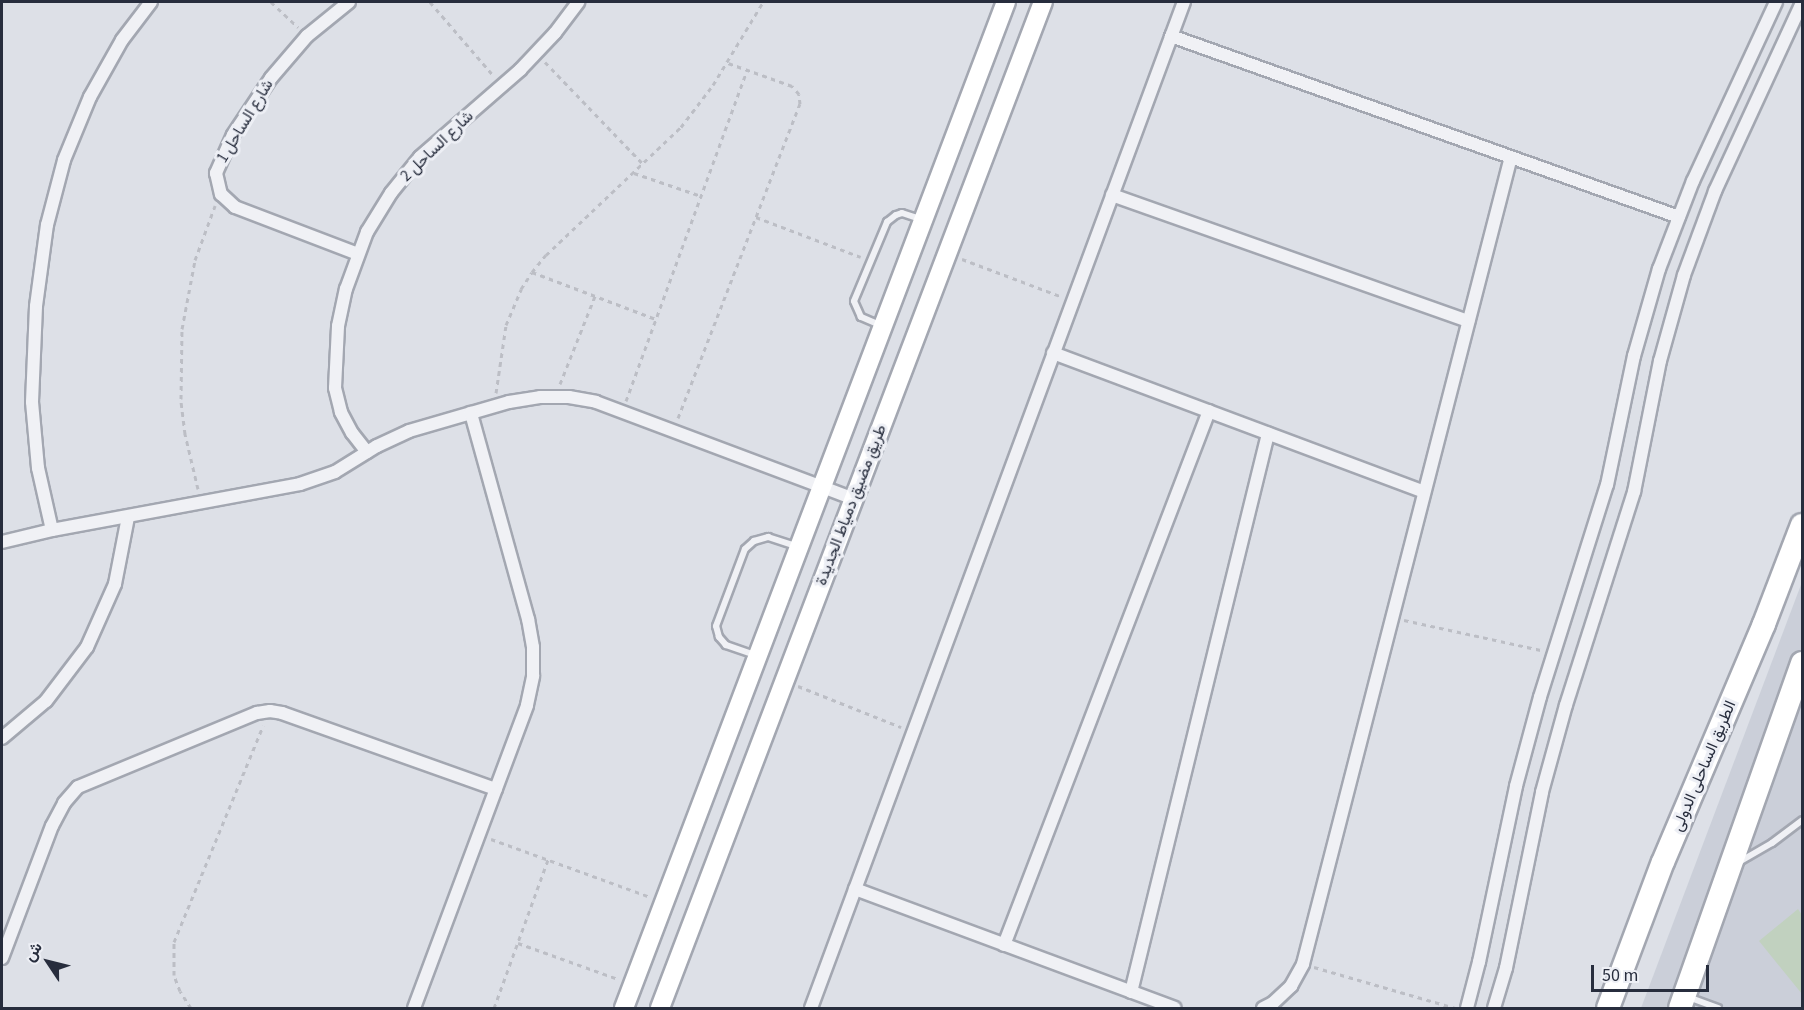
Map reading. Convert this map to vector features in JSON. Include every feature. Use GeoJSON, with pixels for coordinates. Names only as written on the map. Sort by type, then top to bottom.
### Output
{"type":"FeatureCollection","features":[{"type":"Feature","properties":{"kind":"highway","name":"الطريق الساحلى الدولى"},"geometry":{"type":"LineString","coordinates":[[1608,1008],[1663,862],[1756,644],[1803,525]]}},
{"type":"Feature","properties":{"kind":"highway"},"geometry":{"type":"LineString","coordinates":[[1682,1002],[1803,663]]}},
{"type":"Feature","properties":{"kind":"street"},"geometry":{"type":"LineString","coordinates":[[52,530],[39,468],[32,402],[36,306],[47,225],[64,160],[90,97],[122,40],[151,2]]}},
{"type":"Feature","properties":{"kind":"street","name":"شارع الساحل 1"},"geometry":{"type":"LineString","coordinates":[[221,194],[216,180],[218,166],[233,135],[271,78],[308,36],[349,2]]}},
{"type":"Feature","properties":{"kind":"street","name":"شارع الساحل 2"},"geometry":{"type":"LineString","coordinates":[[367,452],[341,412],[335,388],[338,326],[346,289],[358,254],[378,212],[405,174],[437,141],[537,53],[578,2]]}},
{"type":"Feature","properties":{"kind":"street","name":"طريق مضيق دمياط الجديدة"},"geometry":{"type":"LineString","coordinates":[[624,1008],[1006,2]]}},
{"type":"Feature","properties":{"kind":"street","name":"طريق مضيق دمياط الجديدة"},"geometry":{"type":"LineString","coordinates":[[664,1007],[784,681],[1043,2]]}},
{"type":"Feature","properties":{"kind":"street"},"geometry":{"type":"LineString","coordinates":[[811,1008],[1184,2]]}},
{"type":"Feature","properties":{"kind":"street"},"geometry":{"type":"LineString","coordinates":[[1467,1008],[1479,962],[1516,786],[1608,485],[1634,356],[1659,269],[1679,217],[1776,2]]}},
{"type":"Feature","properties":{"kind":"street"},"geometry":{"type":"LineString","coordinates":[[1494,1008],[1506,968],[1542,792],[1566,705],[1634,492],[1660,361],[1684,275],[1715,190],[1803,3]]}},
{"type":"Feature","properties":{"kind":"street"},"geometry":{"type":"LineString","coordinates":[[1171,36],[1679,217]]}},
{"type":"Feature","properties":{"kind":"street"},"geometry":{"type":"LineString","coordinates":[[1263,1008],[1273,1003],[1291,986],[1303,964],[1511,157]]}},
{"type":"Feature","properties":{"kind":"street"},"geometry":{"type":"LineString","coordinates":[[221,194],[235,207],[358,254]]}},
{"type":"Feature","properties":{"kind":"street"},"geometry":{"type":"LineString","coordinates":[[1112,195],[1468,321]]}},
{"type":"Feature","properties":{"kind":"street"},"geometry":{"type":"LineString","coordinates":[[1053,353],[1424,492]]}},
{"type":"Feature","properties":{"kind":"street"},"geometry":{"type":"LineString","coordinates":[[2,542],[52,530],[310,481],[346,466],[367,452],[409,431],[524,399],[555,396],[596,402],[854,499]]}},
{"type":"Feature","properties":{"kind":"street"},"geometry":{"type":"LineString","coordinates":[[1004,945],[1209,411]]}},
{"type":"Feature","properties":{"kind":"street"},"geometry":{"type":"LineString","coordinates":[[414,1008],[527,705],[533,676],[533,647],[528,619],[471,413]]}},
{"type":"Feature","properties":{"kind":"street"},"geometry":{"type":"LineString","coordinates":[[1131,992],[1268,434]]}},
{"type":"Feature","properties":{"kind":"street"},"geometry":{"type":"LineString","coordinates":[[2,738],[46,701],[87,647],[116,584],[128,517]]}},
{"type":"Feature","properties":{"kind":"street"},"geometry":{"type":"LineString","coordinates":[[2,958],[52,826],[64,803],[78,787],[257,713],[270,711],[282,713],[496,789]]}},
{"type":"Feature","properties":{"kind":"street"},"geometry":{"type":"LineString","coordinates":[[855,889],[1175,1008]]}},
{"type":"Feature","properties":{"kind":"lane"},"geometry":{"type":"LineString","coordinates":[[883,326],[866,321],[854,301],[891,218],[902,213],[923,220]]}},
{"type":"Feature","properties":{"kind":"lane"},"geometry":{"type":"LineString","coordinates":[[758,656],[726,645],[719,637],[716,626],[749,545],[768,537],[799,547]]}},
{"type":"Feature","properties":{"kind":"lane"},"geometry":{"type":"LineString","coordinates":[[1731,867],[1772,843],[1803,820]]}},
{"type":"Feature","properties":{"kind":"lane"},"geometry":{"type":"LineString","coordinates":[[1682,1002],[1718,1008]]}},
{"type":"Feature","properties":{"kind":"path"},"geometry":{"type":"LineString","coordinates":[[271,2],[308,36]]}},
{"type":"Feature","properties":{"kind":"path"},"geometry":{"type":"LineString","coordinates":[[430,2],[502,86]]}},
{"type":"Feature","properties":{"kind":"path"},"geometry":{"type":"LineString","coordinates":[[495,406],[506,325],[532,272],[546,255],[681,127],[728,63],[764,2]]}},
{"type":"Feature","properties":{"kind":"path"},"geometry":{"type":"LineString","coordinates":[[537,53],[643,164]]}},
{"type":"Feature","properties":{"kind":"path"},"geometry":{"type":"LineString","coordinates":[[673,431],[799,108],[800,99],[792,86],[728,63]]}},
{"type":"Feature","properties":{"kind":"path"},"geometry":{"type":"LineString","coordinates":[[622,412],[747,70]]}},
{"type":"Feature","properties":{"kind":"path"},"geometry":{"type":"LineString","coordinates":[[634,173],[701,196]]}},
{"type":"Feature","properties":{"kind":"path"},"geometry":{"type":"LineString","coordinates":[[202,502],[192,469],[182,411],[180,364],[182,329],[195,260],[221,194]]}},
{"type":"Feature","properties":{"kind":"path"},"geometry":{"type":"LineString","coordinates":[[756,217],[871,261]]}},
{"type":"Feature","properties":{"kind":"path"},"geometry":{"type":"LineString","coordinates":[[947,253],[1073,301]]}},
{"type":"Feature","properties":{"kind":"path"},"geometry":{"type":"LineString","coordinates":[[532,272],[656,319]]}},
{"type":"Feature","properties":{"kind":"path"},"geometry":{"type":"LineString","coordinates":[[555,396],[595,296]]}},
{"type":"Feature","properties":{"kind":"path"},"geometry":{"type":"LineString","coordinates":[[1392,618],[1555,653]]}},
{"type":"Feature","properties":{"kind":"path"},"geometry":{"type":"LineString","coordinates":[[784,681],[913,732]]}},
{"type":"Feature","properties":{"kind":"path"},"geometry":{"type":"LineString","coordinates":[[191,1008],[180,991],[174,975],[174,942],[270,711]]}},
{"type":"Feature","properties":{"kind":"path"},"geometry":{"type":"LineString","coordinates":[[478,835],[664,902]]}},
{"type":"Feature","properties":{"kind":"path"},"geometry":{"type":"LineString","coordinates":[[494,1008],[548,860]]}},
{"type":"Feature","properties":{"kind":"path"},"geometry":{"type":"LineString","coordinates":[[518,943],[633,984]]}},
{"type":"Feature","properties":{"kind":"path"},"geometry":{"type":"LineString","coordinates":[[1303,964],[1456,1008]]}},
{"type":"Feature","properties":{"kind":"shaded area"},"geometry":{"type":"Polygon","coordinates":[[[1802,582],[1802,1008],[1641,1008],[1802,582]]]}},
{"type":"Feature","properties":{"kind":"green space"},"geometry":{"type":"Polygon","coordinates":[[[1798,909],[1802,915],[1802,994],[1759,941],[1798,909]]]}}]}
